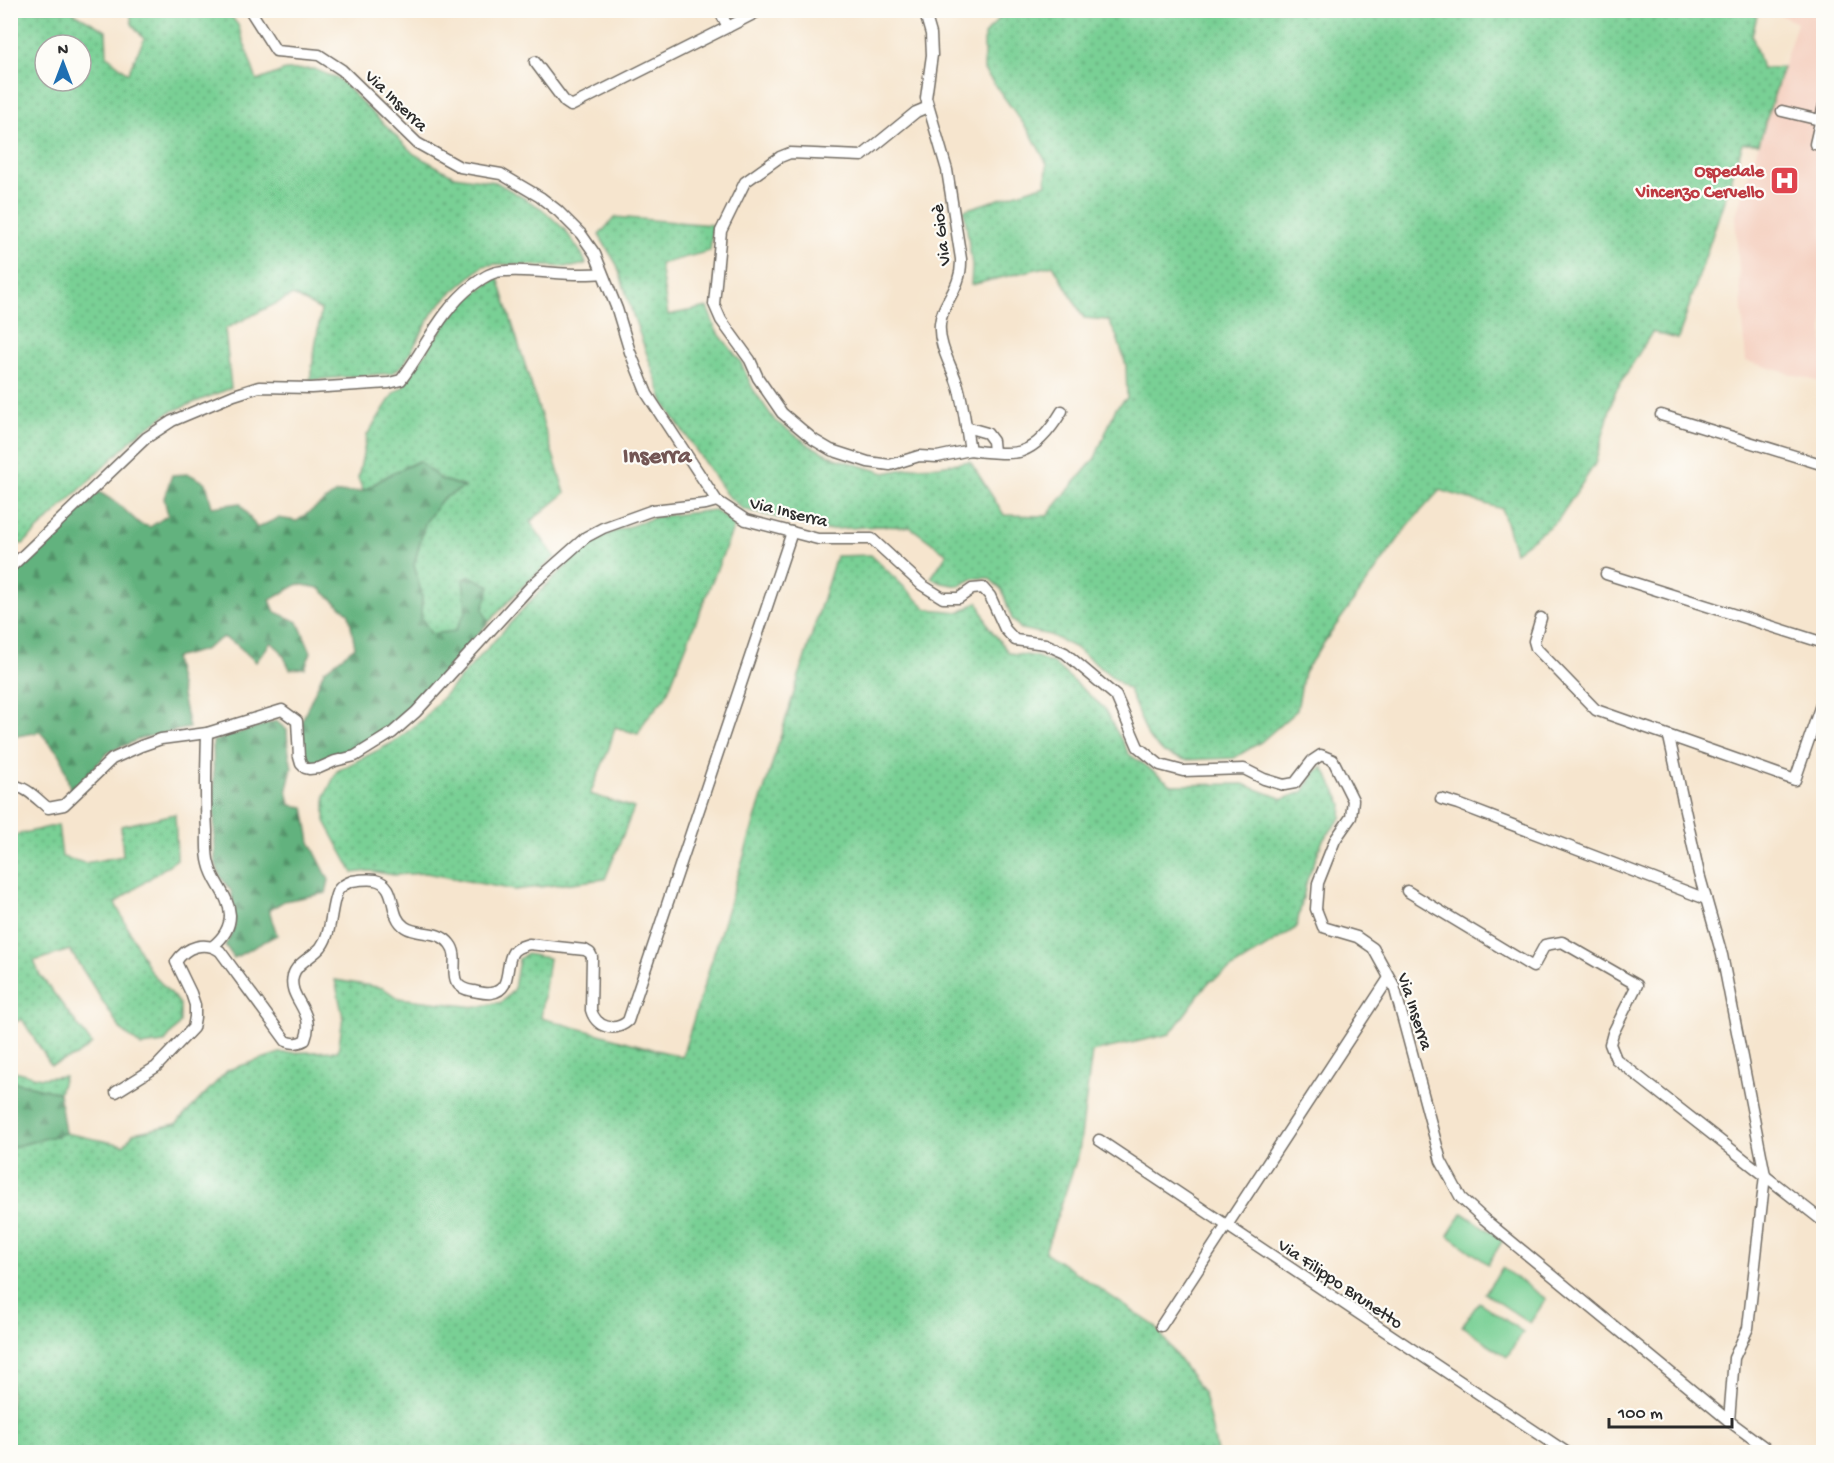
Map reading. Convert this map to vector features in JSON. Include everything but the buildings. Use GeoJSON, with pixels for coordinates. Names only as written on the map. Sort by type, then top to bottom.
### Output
{"type":"FeatureCollection","features":[{"type":"Feature","properties":{"kind":"street","name":"Via Inserra"},"geometry":{"type":"LineString","coordinates":[[250,10],[276,51],[319,55],[342,70],[417,143],[460,167],[501,174],[540,197],[581,234],[595,254],[647,394],[717,501],[746,520],[792,532],[818,538],[872,538],[922,585],[944,598],[959,598],[972,589],[983,588],[990,596],[1005,629],[1015,640],[1045,644],[1065,653],[1116,696],[1138,747],[1160,765],[1184,771],[1244,770],[1284,785],[1295,783],[1312,761],[1321,755],[1333,760],[1353,800],[1351,817],[1335,840],[1318,883],[1316,909],[1323,927],[1357,937],[1373,948],[1394,986],[1441,1161],[1461,1198],[1484,1220],[1729,1421],[1771,1452]]}},
{"type":"Feature","properties":{"kind":"street"},"geometry":{"type":"LineString","coordinates":[[719,10],[728,27]]}},
{"type":"Feature","properties":{"kind":"street"},"geometry":{"type":"LineString","coordinates":[[535,62],[565,102],[571,106],[761,10]]}},
{"type":"Feature","properties":{"kind":"street","name":"Via Gioè"},"geometry":{"type":"LineString","coordinates":[[924,10],[931,34],[932,55],[926,98],[947,170],[962,270],[959,281],[943,312],[940,323],[941,340],[958,387],[970,450]]}},
{"type":"Feature","properties":{"kind":"street"},"geometry":{"type":"LineString","coordinates":[[1824,105],[1815,144],[1824,146]]}},
{"type":"Feature","properties":{"kind":"street"},"geometry":{"type":"LineString","coordinates":[[928,107],[916,112],[862,156],[790,153],[780,157],[745,182],[721,231],[714,304],[721,320],[750,360],[758,378],[782,413],[814,440],[831,450],[868,462],[890,465],[919,456],[937,458],[970,450],[1021,452],[1035,443],[1053,426],[1062,411]]}},
{"type":"Feature","properties":{"kind":"street"},"geometry":{"type":"LineString","coordinates":[[1782,111],[1820,120]]}},
{"type":"Feature","properties":{"kind":"street"},"geometry":{"type":"LineString","coordinates":[[10,568],[146,438],[172,421],[258,387],[311,388],[367,385],[401,380],[454,302],[493,272],[575,275],[602,273]]}},
{"type":"Feature","properties":{"kind":"street"},"geometry":{"type":"LineString","coordinates":[[1661,415],[1824,465]]}},
{"type":"Feature","properties":{"kind":"street"},"geometry":{"type":"LineString","coordinates":[[966,427],[987,433],[993,441],[994,452]]}},
{"type":"Feature","properties":{"kind":"street"},"geometry":{"type":"LineString","coordinates":[[10,786],[21,787],[48,808],[58,807],[64,805],[112,759],[141,746],[161,739],[207,733],[282,710],[297,721],[299,757],[305,768],[309,770],[320,768],[355,756],[392,733],[416,712],[532,585],[586,537],[603,528],[653,510],[717,501]]}},
{"type":"Feature","properties":{"kind":"street"},"geometry":{"type":"LineString","coordinates":[[116,1092],[156,1067],[193,1028],[195,1005],[176,962],[180,956],[195,946],[213,946],[220,951],[286,1041],[298,1043],[305,1040],[309,1025],[308,1017],[294,989],[293,976],[298,967],[320,949],[327,938],[335,896],[339,889],[344,884],[356,880],[371,880],[387,886],[395,915],[400,923],[408,929],[439,935],[451,944],[454,950],[454,977],[459,985],[468,990],[490,993],[500,990],[507,977],[510,959],[514,951],[520,947],[529,944],[585,950],[592,957],[591,1010],[594,1017],[606,1027],[622,1026],[628,1021],[792,532]]}},
{"type":"Feature","properties":{"kind":"street"},"geometry":{"type":"LineString","coordinates":[[1606,574],[1824,643]]}},
{"type":"Feature","properties":{"kind":"street"},"geometry":{"type":"LineString","coordinates":[[1540,618],[1534,641],[1536,648],[1596,710],[1795,780],[1824,696]]}},
{"type":"Feature","properties":{"kind":"street"},"geometry":{"type":"LineString","coordinates":[[207,733],[208,863],[213,878],[227,900],[230,916],[223,938],[213,946]]}},
{"type":"Feature","properties":{"kind":"street"},"geometry":{"type":"LineString","coordinates":[[1668,737],[1706,899],[1722,955],[1765,1175],[1748,1328],[1734,1358],[1729,1421]]}},
{"type":"Feature","properties":{"kind":"street"},"geometry":{"type":"LineString","coordinates":[[1441,799],[1706,899]]}},
{"type":"Feature","properties":{"kind":"street"},"geometry":{"type":"LineString","coordinates":[[1407,891],[1533,967],[1545,945],[1562,942],[1636,985],[1610,1044],[1616,1059],[1824,1222]]}},
{"type":"Feature","properties":{"kind":"street"},"geometry":{"type":"LineString","coordinates":[[1161,1326],[1389,978]]}},
{"type":"Feature","properties":{"kind":"street","name":"Via Filippo Brunetto"},"geometry":{"type":"LineString","coordinates":[[1099,1140],[1566,1452]]}},
{"type":"Feature","properties":{"kind":"shaded area","name":"Ospedale Vincenzo Cervello"},"geometry":{"type":"Polygon","coordinates":[[[1772,11],[1823,11],[1823,383],[1746,361],[1735,218],[1797,23],[1772,11]]]}},
{"type":"Feature","properties":{"kind":"green space"},"geometry":{"type":"Polygon","coordinates":[[[11,10],[71,11],[106,31],[107,56],[128,73],[144,39],[132,24],[130,11],[227,11],[238,25],[257,81],[285,70],[314,69],[338,79],[414,154],[454,176],[496,182],[541,208],[564,229],[582,254],[586,264],[572,267],[496,264],[483,266],[433,312],[404,364],[393,373],[310,380],[321,310],[293,295],[225,329],[231,388],[170,412],[139,433],[23,544],[14,543],[10,538],[11,474],[17,457],[10,455],[11,10]]]}},
{"type":"Feature","properties":{"kind":"green space"},"geometry":{"type":"Polygon","coordinates":[[[1007,10],[1748,11],[1757,16],[1752,35],[1762,69],[1783,67],[1759,143],[1743,143],[1678,339],[1652,332],[1615,392],[1595,464],[1558,520],[1515,552],[1502,509],[1440,490],[1410,523],[1304,672],[1297,710],[1261,742],[1234,758],[1185,760],[1164,753],[1148,737],[1129,690],[1074,647],[1050,635],[1021,629],[1012,619],[1002,590],[989,578],[974,578],[959,586],[931,578],[947,554],[910,527],[878,526],[822,530],[743,509],[726,494],[665,405],[617,265],[599,235],[615,217],[713,225],[710,251],[660,264],[668,315],[707,307],[716,330],[740,361],[753,389],[775,421],[811,446],[835,458],[885,473],[914,467],[970,461],[1004,515],[1047,516],[1095,458],[1116,408],[1127,398],[1126,365],[1117,337],[1108,320],[1084,318],[1053,265],[971,285],[972,265],[964,210],[1046,184],[1047,164],[1031,134],[984,70],[984,35],[1007,10]]]}},
{"type":"Feature","properties":{"kind":"green space"},"geometry":{"type":"Polygon","coordinates":[[[498,278],[565,493],[530,522],[555,557],[488,623],[483,609],[466,611],[455,632],[431,634],[421,617],[422,596],[414,565],[425,523],[442,499],[464,487],[440,479],[418,461],[363,491],[358,478],[367,435],[394,393],[404,386],[434,340],[456,312],[482,288],[498,278]]]}},
{"type":"Feature","properties":{"kind":"green space"},"geometry":{"type":"Polygon","coordinates":[[[419,461],[440,479],[465,487],[442,499],[425,523],[414,565],[422,596],[421,616],[431,634],[455,631],[466,611],[463,579],[470,576],[490,586],[483,609],[488,623],[414,706],[385,730],[350,752],[317,763],[307,763],[304,758],[302,721],[324,671],[355,647],[349,614],[319,588],[298,584],[270,600],[275,612],[298,622],[311,652],[305,668],[290,669],[281,651],[271,642],[256,662],[236,644],[223,637],[204,650],[174,658],[189,728],[142,738],[109,752],[71,792],[61,756],[40,732],[11,737],[11,577],[52,534],[99,492],[117,503],[140,524],[150,527],[168,515],[164,498],[172,475],[189,474],[206,483],[212,507],[240,503],[257,528],[278,518],[297,521],[336,493],[363,491],[389,475],[419,461]]]}},
{"type":"Feature","properties":{"kind":"green space"},"geometry":{"type":"Polygon","coordinates":[[[714,510],[735,524],[666,696],[645,721],[638,734],[615,727],[608,751],[590,794],[634,808],[605,879],[514,890],[426,873],[394,875],[370,871],[353,873],[325,821],[325,796],[337,771],[394,742],[422,720],[536,595],[587,546],[608,534],[656,517],[714,510]]]}},
{"type":"Feature","properties":{"kind":"green space"},"geometry":{"type":"Polygon","coordinates":[[[871,555],[927,609],[960,612],[978,602],[989,627],[1009,653],[1034,656],[1053,663],[1104,708],[1129,754],[1172,785],[1243,784],[1283,799],[1303,792],[1315,772],[1323,767],[1342,804],[1341,818],[1323,840],[1307,880],[1296,928],[1208,983],[1170,1034],[1092,1052],[1079,1152],[1045,1252],[1155,1326],[1204,1394],[1217,1452],[11,1452],[10,1151],[13,1147],[65,1133],[124,1145],[134,1133],[176,1124],[228,1070],[280,1053],[338,1051],[343,1017],[335,980],[383,988],[398,998],[476,1007],[502,1002],[514,989],[519,959],[526,954],[549,958],[541,1018],[682,1057],[836,556],[871,555]]]}},
{"type":"Feature","properties":{"kind":"green space"},"geometry":{"type":"Polygon","coordinates":[[[276,721],[287,730],[292,768],[287,789],[290,805],[304,807],[310,842],[329,880],[326,893],[284,901],[269,910],[277,935],[234,958],[225,945],[235,925],[234,905],[231,891],[220,876],[215,861],[213,741],[276,721]]]}},
{"type":"Feature","properties":{"kind":"green space"},"geometry":{"type":"Polygon","coordinates":[[[175,814],[177,859],[115,903],[150,971],[180,1004],[180,1023],[164,1043],[141,1046],[121,1030],[70,950],[34,961],[40,975],[92,1044],[76,1056],[51,1065],[22,1019],[11,1024],[11,836],[58,825],[62,857],[85,863],[123,856],[121,826],[175,814]]]}},
{"type":"Feature","properties":{"kind":"green space"},"geometry":{"type":"Polygon","coordinates":[[[10,1070],[41,1078],[64,1076],[59,1093],[11,1081],[10,1070]]]}},
{"type":"Feature","properties":{"kind":"green space"},"geometry":{"type":"Polygon","coordinates":[[[11,1081],[59,1093],[65,1133],[13,1147],[11,1151],[11,1081]]]}},
{"type":"Feature","properties":{"kind":"green space"},"geometry":{"type":"Polygon","coordinates":[[[1462,1213],[1503,1240],[1488,1264],[1448,1235],[1462,1213]]]}},
{"type":"Feature","properties":{"kind":"green space"},"geometry":{"type":"Polygon","coordinates":[[[1502,1268],[1546,1299],[1530,1323],[1485,1293],[1502,1268]]]}},
{"type":"Feature","properties":{"kind":"green space"},"geometry":{"type":"Polygon","coordinates":[[[1479,1302],[1523,1332],[1507,1357],[1462,1326],[1479,1302]]]}},
{"type":"Feature","properties":{"kind":"place","name":"Ospedale Vincenzo Cervello"},"geometry":{"type":"Point","coordinates":[1785,180]}},
{"type":"Feature","properties":{"kind":"district","name":"Inserra"},"geometry":{"type":"Point","coordinates":[657,454]}}]}
